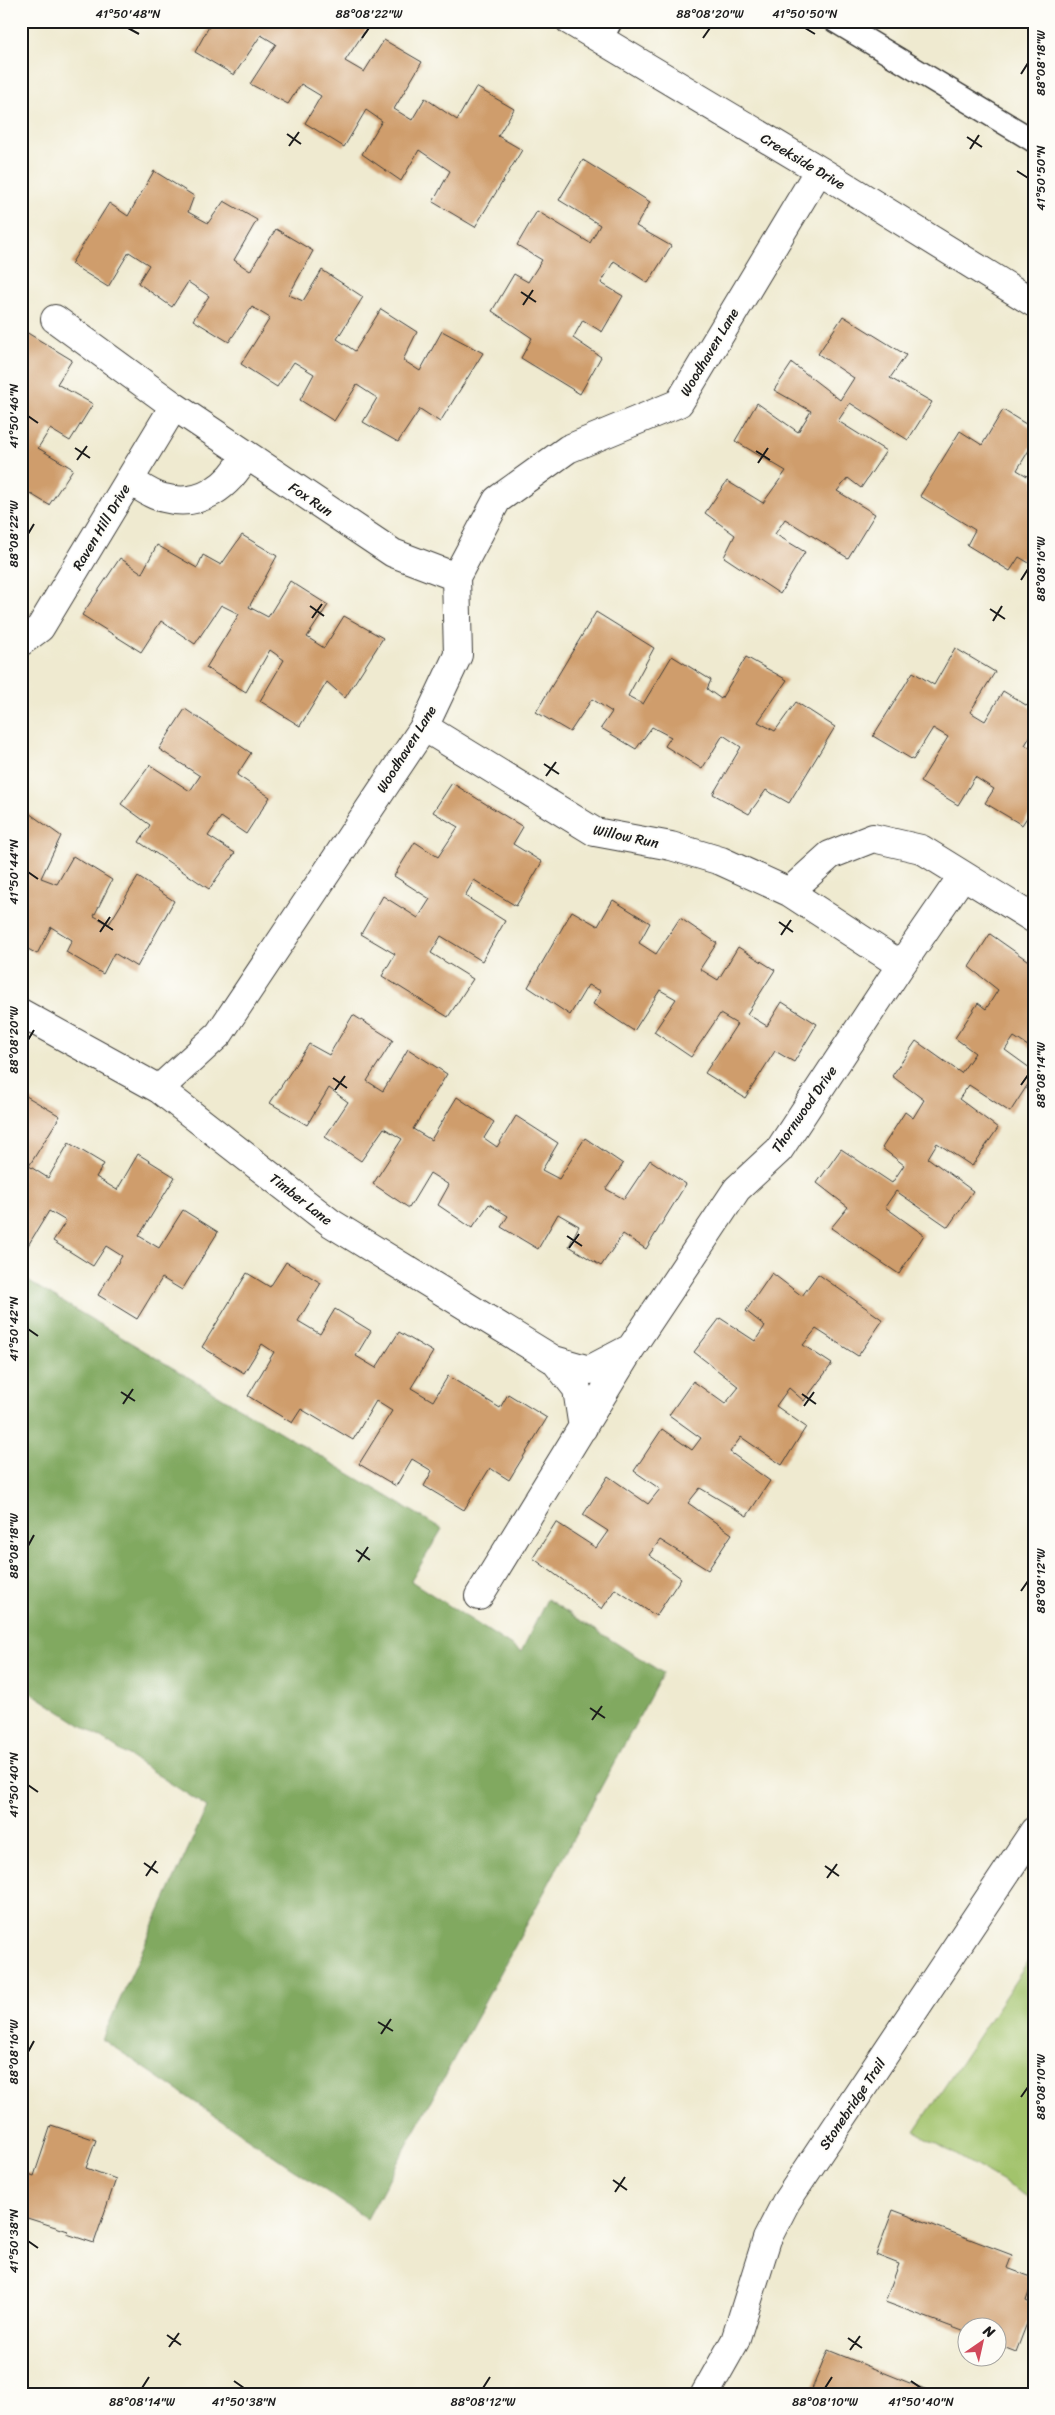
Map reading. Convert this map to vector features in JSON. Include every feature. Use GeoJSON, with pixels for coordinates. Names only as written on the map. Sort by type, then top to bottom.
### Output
{"type":"FeatureCollection","features":[{"type":"Feature","properties":{"kind":"street","name":"Creekside Drive"},"geometry":{"type":"LineString","coordinates":[[570,21],[606,31],[819,170],[1034,303]]}},
{"type":"Feature","properties":{"kind":"street","name":"Woodhaven Lane"},"geometry":{"type":"LineString","coordinates":[[159,1089],[219,1034],[424,727],[458,655],[456,577],[497,500],[568,449],[679,403],[819,170]]}},
{"type":"Feature","properties":{"kind":"street","name":"Fox Run"},"geometry":{"type":"LineString","coordinates":[[55,319],[174,406],[393,553],[456,577]]}},
{"type":"Feature","properties":{"kind":"street","name":"Raven Hill Drive"},"geometry":{"type":"LineString","coordinates":[[21,642],[40,628],[174,406]]}},
{"type":"Feature","properties":{"kind":"street"},"geometry":{"type":"LineString","coordinates":[[130,480],[163,498],[194,500],[218,489],[236,474],[246,455]]}},
{"type":"Feature","properties":{"kind":"street","name":"Willow Run"},"geometry":{"type":"LineString","coordinates":[[424,727],[594,832],[671,846],[721,861],[788,892],[901,965]]}},
{"type":"Feature","properties":{"kind":"street"},"geometry":{"type":"LineString","coordinates":[[788,892],[830,854],[873,838],[921,849],[1034,919]]}},
{"type":"Feature","properties":{"kind":"street","name":"Thornwood Drive"},"geometry":{"type":"LineString","coordinates":[[589,1370],[632,1348],[737,1189],[779,1150],[963,875]]}},
{"type":"Feature","properties":{"kind":"street","name":"Timber Lane"},"geometry":{"type":"LineString","coordinates":[[21,1013],[159,1089],[331,1223],[554,1360],[589,1370]]}},
{"type":"Feature","properties":{"kind":"street"},"geometry":{"type":"LineString","coordinates":[[479,1596],[632,1348]]}},
{"type":"Feature","properties":{"kind":"street"},"geometry":{"type":"LineString","coordinates":[[554,1360],[577,1389],[583,1428]]}},
{"type":"Feature","properties":{"kind":"street","name":"Stonebridge Trail"},"geometry":{"type":"LineString","coordinates":[[705,2394],[735,2341],[767,2240],[786,2202],[1034,1831]]}},
{"type":"Feature","properties":{"kind":"lane"},"geometry":{"type":"LineString","coordinates":[[835,21],[1034,141]]}},
{"type":"Feature","properties":{"kind":"green space"},"geometry":{"type":"Polygon","coordinates":[[[21,1277],[442,1529],[411,1581],[521,1652],[547,1599],[663,1673],[367,2219],[102,2039],[207,1807],[21,1686],[21,1277]]]}},
{"type":"Feature","properties":{"kind":"green space"},"geometry":{"type":"Polygon","coordinates":[[[1034,1953],[1034,2200],[915,2131],[1034,1953]]]}},
{"type":"Feature","properties":{"kind":"building"},"geometry":{"type":"Polygon","coordinates":[[[212,21],[316,21],[320,23],[321,21],[369,21],[371,22],[345,61],[364,72],[384,40],[422,62],[394,109],[412,120],[425,98],[457,120],[476,87],[514,109],[498,136],[522,150],[475,227],[433,202],[450,171],[419,150],[401,181],[362,154],[382,121],[366,110],[344,147],[305,123],[321,96],[301,84],[288,104],[250,84],[276,44],[261,35],[234,75],[195,52],[212,21]]]}},
{"type":"Feature","properties":{"kind":"building"},"geometry":{"type":"Polygon","coordinates":[[[583,160],[650,202],[636,226],[671,246],[648,283],[614,261],[601,283],[623,296],[602,332],[583,320],[573,338],[601,357],[580,394],[521,358],[532,338],[492,311],[514,274],[528,282],[542,260],[517,245],[537,211],[590,243],[600,225],[559,200],[583,160]]]}},
{"type":"Feature","properties":{"kind":"building"},"geometry":{"type":"Polygon","coordinates":[[[154,171],[194,196],[188,212],[208,223],[224,201],[257,220],[234,260],[250,271],[276,229],[313,251],[289,295],[303,301],[322,270],[363,297],[337,339],[355,351],[381,309],[417,332],[403,360],[420,371],[442,331],[483,353],[440,422],[420,409],[398,442],[363,422],[377,398],[357,385],[334,421],[300,400],[314,374],[294,362],[277,387],[241,364],[270,318],[252,307],[229,342],[193,320],[209,296],[188,282],[172,307],[138,283],[149,265],[129,252],[108,287],[71,264],[109,203],[128,216],[154,171]]]}},
{"type":"Feature","properties":{"kind":"building"},"geometry":{"type":"Polygon","coordinates":[[[843,316],[906,355],[890,378],[932,402],[908,440],[850,403],[838,421],[886,451],[861,488],[848,478],[837,491],[875,514],[848,558],[785,519],[775,534],[805,552],[780,594],[724,557],[735,535],[705,513],[727,481],[763,503],[786,471],[735,441],[757,403],[798,432],[811,411],[774,390],[792,363],[840,400],[854,378],[818,354],[843,316]]]}},
{"type":"Feature","properties":{"kind":"building"},"geometry":{"type":"Polygon","coordinates":[[[21,329],[72,360],[57,384],[93,404],[70,441],[50,429],[38,448],[73,469],[49,505],[21,488],[21,329]]]}},
{"type":"Feature","properties":{"kind":"building"},"geometry":{"type":"Polygon","coordinates":[[[1003,410],[1034,429],[1034,442],[1017,470],[1034,480],[1034,566],[1019,557],[1010,571],[967,545],[975,530],[920,496],[960,431],[982,445],[1003,410]]]}},
{"type":"Feature","properties":{"kind":"building"},"geometry":{"type":"Polygon","coordinates":[[[242,535],[277,556],[249,607],[268,617],[290,581],[328,605],[307,637],[324,648],[344,616],[383,638],[345,698],[327,682],[300,726],[260,701],[284,660],[270,650],[246,692],[206,668],[239,614],[221,605],[195,644],[161,621],[141,652],[82,615],[120,558],[142,573],[157,545],[197,568],[203,555],[221,565],[242,535]]]}},
{"type":"Feature","properties":{"kind":"building"},"geometry":{"type":"Polygon","coordinates":[[[596,612],[654,648],[628,696],[643,704],[672,656],[711,680],[707,689],[721,699],[746,657],[787,680],[758,722],[775,731],[796,702],[835,727],[789,803],[766,790],[749,814],[713,794],[741,747],[723,735],[702,769],[665,746],[671,737],[652,727],[636,749],[601,728],[612,712],[592,699],[570,732],[536,712],[596,612]]]}},
{"type":"Feature","properties":{"kind":"building"},"geometry":{"type":"Polygon","coordinates":[[[955,648],[995,672],[970,712],[985,721],[1003,691],[1034,710],[1034,730],[1025,745],[1034,750],[1034,807],[1022,825],[985,803],[994,789],[975,777],[958,805],[920,782],[948,737],[933,728],[913,760],[873,736],[913,672],[934,685],[955,648]]]}},
{"type":"Feature","properties":{"kind":"building"},"geometry":{"type":"Polygon","coordinates":[[[185,709],[251,753],[237,775],[270,797],[246,834],[221,817],[208,836],[235,853],[209,889],[139,842],[150,825],[121,804],[150,765],[190,791],[200,776],[159,749],[185,709]]]}},
{"type":"Feature","properties":{"kind":"building"},"geometry":{"type":"Polygon","coordinates":[[[452,783],[523,827],[513,844],[542,862],[516,906],[474,880],[465,896],[505,921],[482,961],[441,936],[431,953],[473,979],[448,1017],[382,976],[395,954],[361,934],[383,896],[418,918],[430,899],[394,876],[415,842],[438,857],[458,827],[433,812],[452,783]]]}},
{"type":"Feature","properties":{"kind":"building"},"geometry":{"type":"Polygon","coordinates":[[[26,811],[61,836],[41,878],[57,884],[73,856],[112,880],[94,916],[109,924],[138,877],[174,901],[137,967],[114,953],[103,974],[66,952],[72,940],[51,927],[37,954],[21,945],[21,894],[23,890],[21,889],[21,819],[26,811]]]}},
{"type":"Feature","properties":{"kind":"building"},"geometry":{"type":"Polygon","coordinates":[[[613,900],[650,923],[639,943],[656,954],[680,918],[717,943],[700,969],[718,980],[738,947],[775,970],[747,1014],[767,1026],[782,1002],[817,1024],[794,1062],[775,1051],[745,1098],[705,1073],[737,1024],[720,1014],[691,1057],[654,1032],[676,999],[660,990],[634,1031],[593,1004],[601,991],[588,985],[570,1015],[528,987],[572,911],[598,926],[613,900]]]}},
{"type":"Feature","properties":{"kind":"building"},"geometry":{"type":"Polygon","coordinates":[[[990,934],[1034,965],[1034,1050],[1014,1037],[1005,1050],[1034,1071],[1034,1075],[1010,1112],[969,1085],[959,1099],[998,1128],[972,1166],[937,1143],[928,1158],[973,1191],[948,1227],[896,1191],[885,1207],[924,1235],[899,1274],[831,1228],[848,1207],[817,1183],[841,1149],[892,1183],[904,1165],[882,1148],[905,1112],[913,1118],[924,1100],[892,1076],[916,1041],[961,1073],[975,1053],[955,1038],[978,1003],[986,1009],[998,990],[969,967],[990,934]]]}},
{"type":"Feature","properties":{"kind":"building"},"geometry":{"type":"Polygon","coordinates":[[[353,1015],[393,1040],[367,1081],[383,1091],[408,1049],[447,1074],[413,1129],[431,1140],[457,1097],[494,1122],[484,1138],[497,1147],[516,1116],[558,1143],[542,1170],[559,1179],[585,1138],[623,1164],[606,1189],[624,1199],[650,1160],[686,1184],[646,1249],[623,1234],[601,1266],[569,1246],[579,1226],[558,1214],[538,1249],[501,1227],[508,1216],[489,1204],[472,1228],[438,1205],[449,1185],[430,1173],[409,1208],[373,1184],[402,1139],[384,1128],[361,1161],[325,1137],[348,1102],[329,1088],[307,1125],[270,1103],[309,1044],[329,1055],[353,1015]]]}},
{"type":"Feature","properties":{"kind":"building"},"geometry":{"type":"Polygon","coordinates":[[[21,1093],[60,1116],[29,1166],[48,1178],[69,1143],[104,1164],[96,1177],[117,1190],[138,1154],[175,1177],[139,1236],[159,1248],[183,1210],[218,1232],[182,1290],[162,1278],[137,1319],[98,1295],[122,1256],[106,1246],[93,1266],[53,1241],[66,1221],[49,1211],[24,1252],[21,1250],[21,1093]]]}},
{"type":"Feature","properties":{"kind":"building"},"geometry":{"type":"Polygon","coordinates":[[[286,1262],[321,1283],[298,1321],[320,1334],[335,1309],[371,1331],[356,1356],[376,1368],[399,1332],[433,1352],[411,1388],[433,1401],[448,1376],[500,1408],[508,1394],[547,1418],[509,1480],[490,1468],[464,1510],[424,1486],[432,1471],[412,1459],[396,1486],[359,1464],[392,1411],[376,1401],[353,1440],[301,1409],[292,1423],[248,1396],[274,1352],[262,1344],[244,1373],[202,1347],[247,1273],[270,1287],[286,1262]]]}},
{"type":"Feature","properties":{"kind":"building"},"geometry":{"type":"Polygon","coordinates":[[[772,1273],[802,1296],[818,1274],[883,1320],[858,1356],[816,1329],[803,1345],[832,1364],[804,1401],[789,1388],[776,1406],[806,1427],[782,1465],[741,1437],[730,1452],[770,1481],[747,1516],[700,1488],[688,1503],[732,1534],[708,1570],[660,1540],[649,1555],[681,1578],[656,1616],[615,1589],[602,1609],[533,1558],[556,1522],[596,1548],[608,1531],[583,1515],[608,1476],[648,1504],[660,1489],[634,1471],[662,1429],[692,1450],[701,1438],[669,1415],[693,1381],[725,1404],[739,1387],[694,1352],[720,1318],[755,1341],[765,1326],[746,1311],[772,1273]]]}},
{"type":"Feature","properties":{"kind":"building"},"geometry":{"type":"Polygon","coordinates":[[[51,2125],[96,2140],[86,2168],[116,2179],[94,2243],[67,2234],[68,2231],[21,2216],[21,2171],[34,2176],[51,2125]]]}},
{"type":"Feature","properties":{"kind":"building"},"geometry":{"type":"Polygon","coordinates":[[[893,2210],[1012,2255],[1007,2268],[1034,2278],[1026,2301],[1034,2305],[1016,2352],[1008,2349],[1008,2318],[958,2318],[958,2329],[885,2302],[899,2264],[876,2255],[893,2210]]]}},
{"type":"Feature","properties":{"kind":"building"},"geometry":{"type":"Polygon","coordinates":[[[828,2350],[937,2394],[810,2394],[828,2350]]]}}]}
